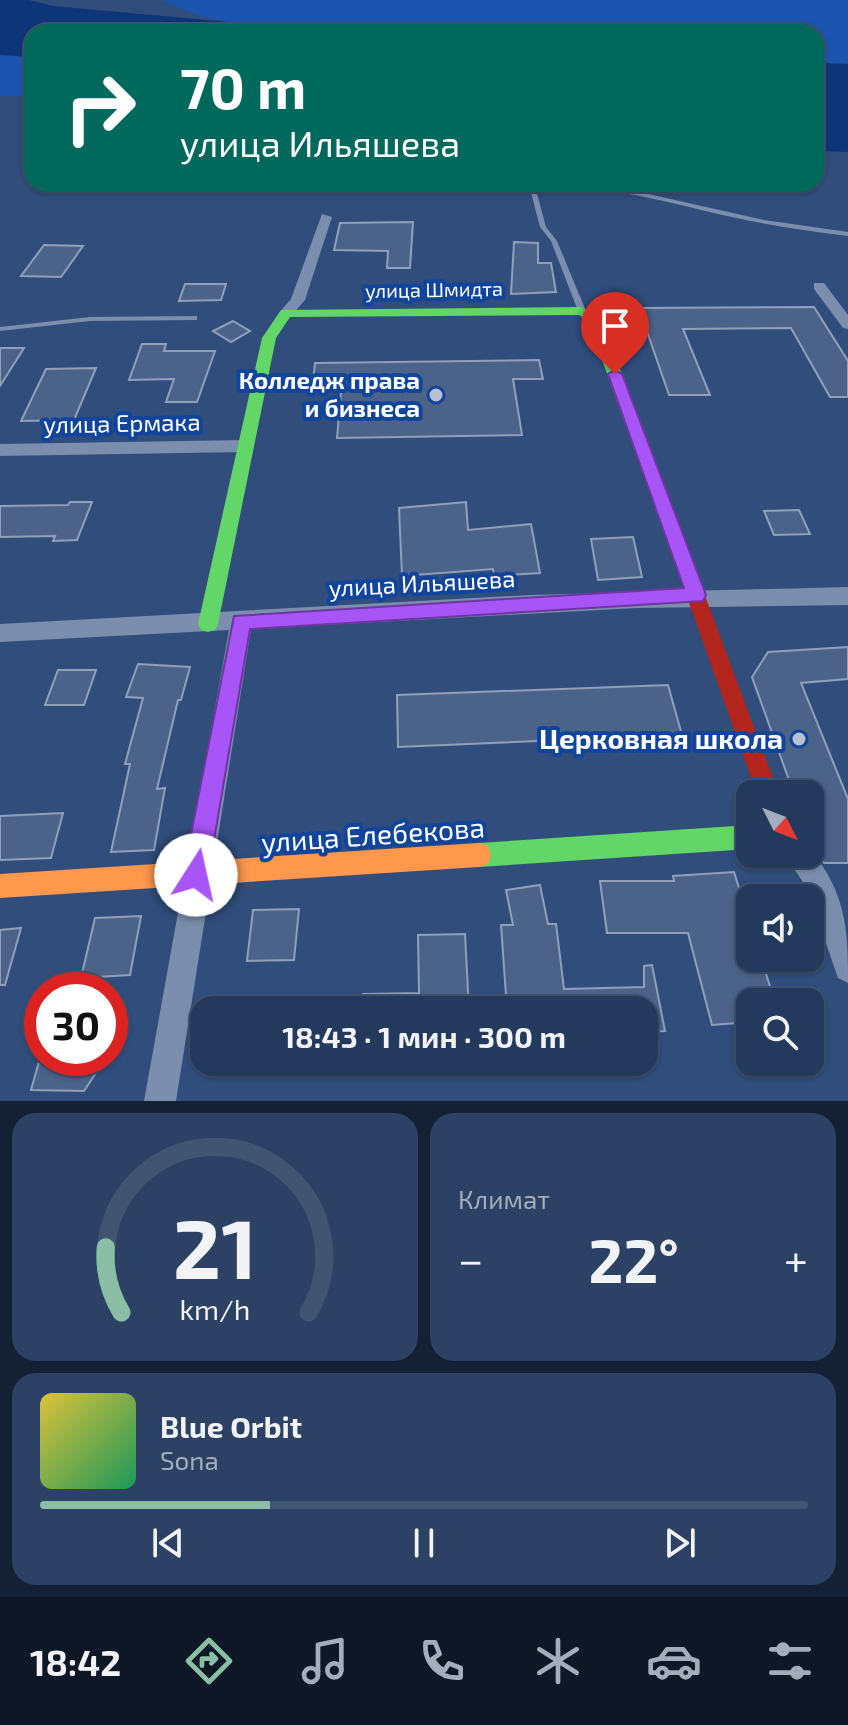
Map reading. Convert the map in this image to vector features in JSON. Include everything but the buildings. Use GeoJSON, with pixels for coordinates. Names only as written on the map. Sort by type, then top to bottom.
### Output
{"type":"FeatureCollection","features":[{"type":"Feature","properties":{"kind":"street"},"geometry":{"type":"LineString","coordinates":[[208,624],[269,338],[298,300],[326,217]]}},
{"type":"Feature","properties":{"kind":"street"},"geometry":{"type":"LineString","coordinates":[[819,286],[842,309],[848,325]]}},
{"type":"Feature","properties":{"kind":"street"},"geometry":{"type":"LineString","coordinates":[[588,315],[696,595],[763,780]]}},
{"type":"Feature","properties":{"kind":"street","name":"улица Шмидта"},"geometry":{"type":"LineString","coordinates":[[282,319],[588,315]]}},
{"type":"Feature","properties":{"kind":"street","name":"улица Ермака"},"geometry":{"type":"LineString","coordinates":[[0,450],[244,446]]}},
{"type":"Feature","properties":{"kind":"street","name":"улица Ильяшева"},"geometry":{"type":"LineString","coordinates":[[0,633],[696,595],[848,596]]}},
{"type":"Feature","properties":{"kind":"street"},"geometry":{"type":"LineString","coordinates":[[160,1101],[241,622]]}},
{"type":"Feature","properties":{"kind":"street","name":"улица Елебекова"},"geometry":{"type":"LineString","coordinates":[[0,886],[736,838]]}},
{"type":"Feature","properties":{"kind":"street"},"geometry":{"type":"LineString","coordinates":[[808,868],[818,880],[848,968]]}},
{"type":"Feature","properties":{"kind":"lane"},"geometry":{"type":"LineString","coordinates":[[534,192],[543,227],[554,241],[588,315]]}},
{"type":"Feature","properties":{"kind":"lane"},"geometry":{"type":"LineString","coordinates":[[626,192],[752,220],[844,234]]}},
{"type":"Feature","properties":{"kind":"lane"},"geometry":{"type":"LineString","coordinates":[[844,234],[841,227],[848,223]]}},
{"type":"Feature","properties":{"kind":"lane"},"geometry":{"type":"LineString","coordinates":[[0,329],[90,319],[194,318]]}},
{"type":"Feature","properties":{"kind":"shaded area"},"geometry":{"type":"Polygon","coordinates":[[[0,0],[29,0],[53,6],[250,24],[24,24],[24,56],[0,55],[0,0]]]}},
{"type":"Feature","properties":{"kind":"shaded area"},"geometry":{"type":"Polygon","coordinates":[[[162,0],[848,0],[848,64],[824,63],[824,24],[238,24],[189,12],[162,0]]]}},
{"type":"Feature","properties":{"kind":"shaded area"},"geometry":{"type":"Polygon","coordinates":[[[0,55],[24,56],[24,96],[0,96],[0,55]]]}},
{"type":"Feature","properties":{"kind":"shaded area"},"geometry":{"type":"Polygon","coordinates":[[[824,63],[848,64],[848,152],[824,151],[824,63]]]}},
{"type":"Feature","properties":{"kind":"traffic: fast"},"geometry":{"type":"LineString","coordinates":[[208,624],[269,338],[286,313],[582,311],[594,319],[647,462]]}},
{"type":"Feature","properties":{"kind":"traffic: fast"},"geometry":{"type":"LineString","coordinates":[[479,855],[736,838]]}},
{"type":"Feature","properties":{"kind":"traffic: slow"},"geometry":{"type":"LineString","coordinates":[[0,886],[479,855]]}},
{"type":"Feature","properties":{"kind":"traffic: jam"},"geometry":{"type":"LineString","coordinates":[[647,462],[763,780]]}},
{"type":"Feature","properties":{"kind":"place","name":"Колледж права и бизнеса"},"geometry":{"type":"Point","coordinates":[436,395]}},
{"type":"Feature","properties":{"kind":"place","name":"Церковная школа"},"geometry":{"type":"Point","coordinates":[799,739]}},
{"type":"Feature","properties":{"kind":"route"},"geometry":{"type":"LineString","coordinates":[[196,875],[241,622],[696,595],[615,374]]}}]}
